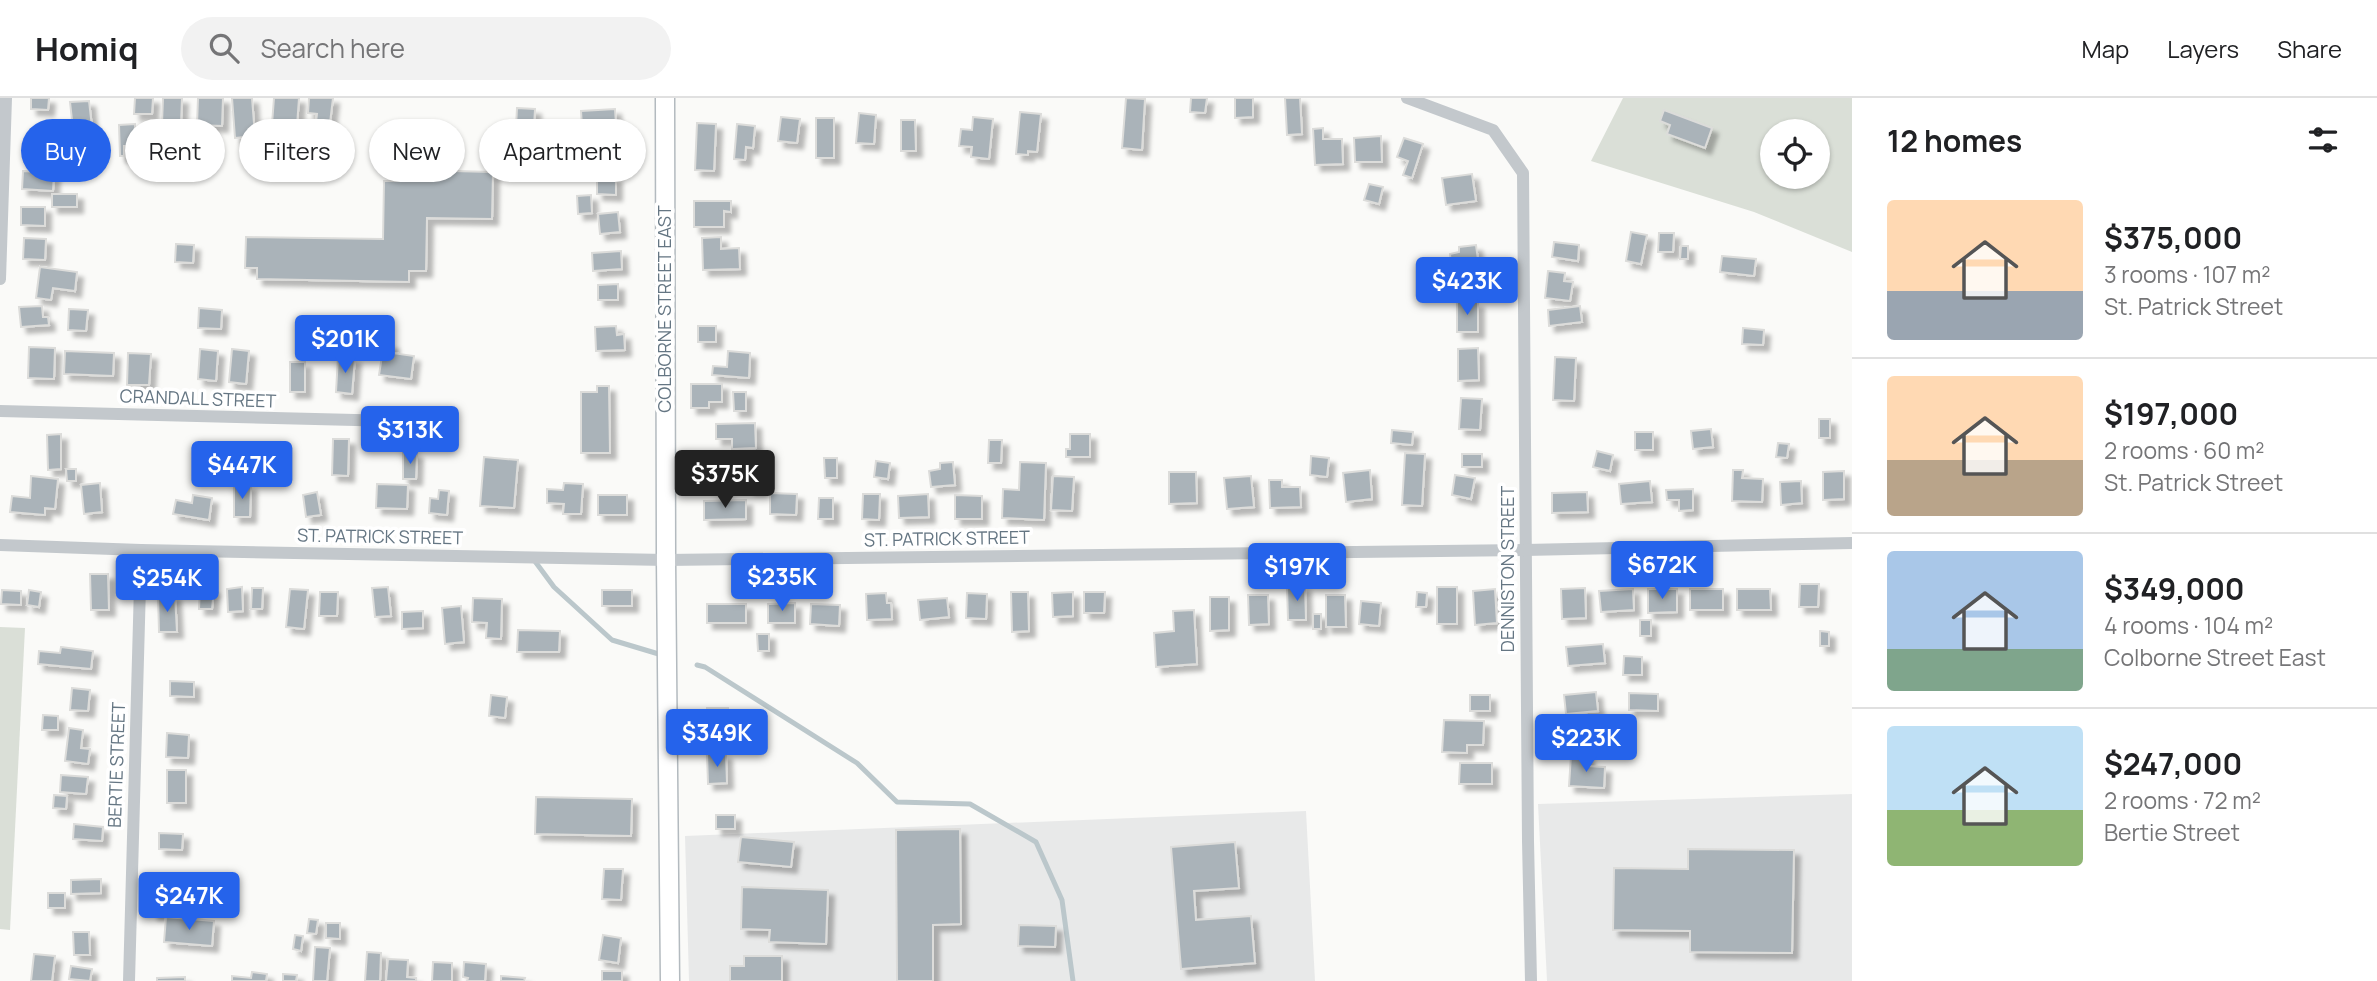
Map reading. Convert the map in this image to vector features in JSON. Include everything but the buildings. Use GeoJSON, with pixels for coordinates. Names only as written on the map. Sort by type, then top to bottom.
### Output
{"type":"FeatureCollection","features":[{"type":"Feature","properties":{"kind":"main road","name":"COLBORNE STREET EAST"},"geometry":{"type":"LineString","coordinates":[[665,98],[670,981]]}},
{"type":"Feature","properties":{"kind":"street"},"geometry":{"type":"LineString","coordinates":[[0,279],[6,98]]}},
{"type":"Feature","properties":{"kind":"street","name":"DENNISTON STREET"},"geometry":{"type":"LineString","coordinates":[[1407,98],[1493,130],[1523,173],[1531,981]]}},
{"type":"Feature","properties":{"kind":"street","name":"CRANDALL STREET"},"geometry":{"type":"LineString","coordinates":[[0,411],[396,421]]}},
{"type":"Feature","properties":{"kind":"street","name":"ST. PATRICK STREET"},"geometry":{"type":"LineString","coordinates":[[0,545],[666,560],[1525,550],[1852,543]]}},
{"type":"Feature","properties":{"kind":"street","name":"BERTIE STREET"},"geometry":{"type":"LineString","coordinates":[[129,981],[141,550]]}},
{"type":"Feature","properties":{"kind":"shaded area"},"geometry":{"type":"Polygon","coordinates":[[[1623,98],[1852,98],[1852,252],[1754,212],[1591,161],[1623,98]]]}},
{"type":"Feature","properties":{"kind":"shaded area"},"geometry":{"type":"Polygon","coordinates":[[[0,627],[25,628],[10,930],[0,929],[0,627]]]}},
{"type":"Feature","properties":{"kind":"shaded area"},"geometry":{"type":"Polygon","coordinates":[[[1852,794],[1852,981],[1547,981],[1538,804],[1852,794]]]}},
{"type":"Feature","properties":{"kind":"shaded area"},"geometry":{"type":"Polygon","coordinates":[[[1306,811],[1315,981],[689,981],[685,836],[1306,811]]]}},
{"type":"Feature","properties":{"kind":"waterway"},"geometry":{"type":"LineString","coordinates":[[534,560],[554,587],[612,640],[662,655]]}},
{"type":"Feature","properties":{"kind":"waterway"},"geometry":{"type":"LineString","coordinates":[[697,665],[705,667],[857,763],[897,802],[970,804],[1036,842],[1062,900],[1073,981]]}}]}
